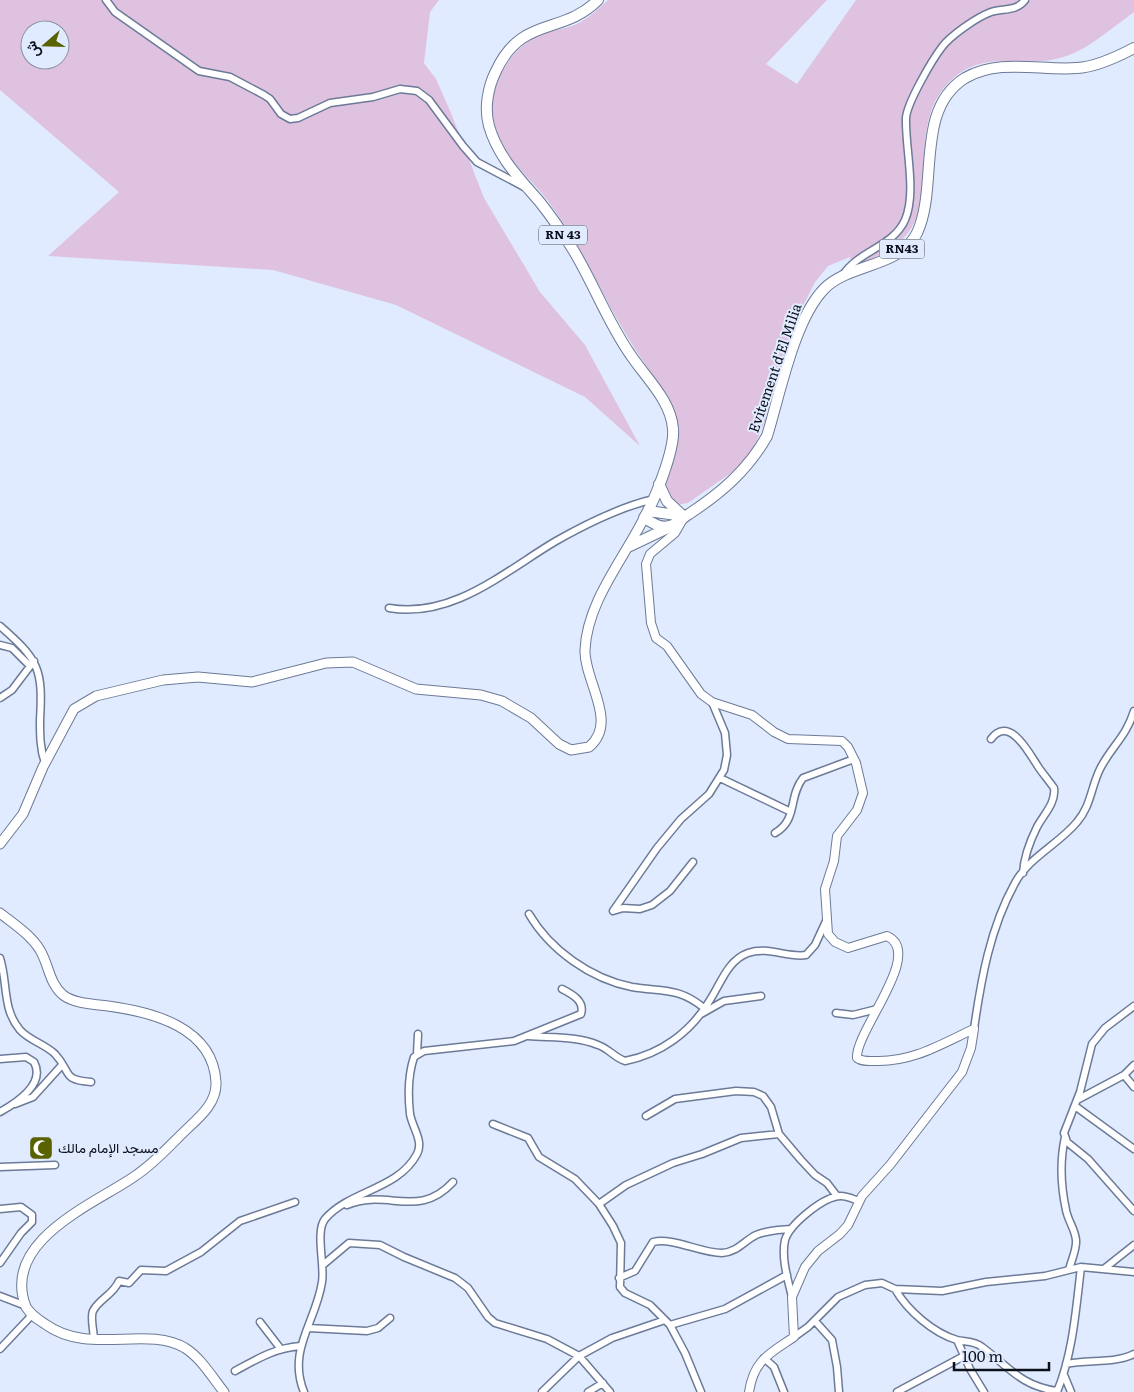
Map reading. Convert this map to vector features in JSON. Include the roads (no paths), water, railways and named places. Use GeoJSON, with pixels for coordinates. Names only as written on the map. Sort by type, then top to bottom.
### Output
{"type":"FeatureCollection","features":[{"type":"Feature","properties":{"kind":"main road","name":"RN 43"},"geometry":{"type":"LineString","coordinates":[[598,0],[583,13],[533,30],[522,36],[511,46],[496,70],[488,91],[489,125],[501,153],[527,189],[557,225],[572,248],[629,353],[664,401],[671,416],[674,430],[672,444],[654,499],[646,515]]}},
{"type":"Feature","properties":{"kind":"main road","name":"Evitement d'El Milia"},"geometry":{"type":"LineString","coordinates":[[630,546],[673,525],[734,480],[759,452],[767,436],[791,357],[807,314],[815,299],[826,287],[841,278],[889,258],[915,236],[923,216],[937,116],[944,100],[956,85],[977,73],[990,69],[1016,67],[1080,68],[1100,63],[1134,48]]}},
{"type":"Feature","properties":{"kind":"main road"},"geometry":{"type":"LineString","coordinates":[[659,484],[668,500],[683,516]]}},
{"type":"Feature","properties":{"kind":"main road"},"geometry":{"type":"LineString","coordinates":[[646,515],[683,516]]}},
{"type":"Feature","properties":{"kind":"main road"},"geometry":{"type":"LineString","coordinates":[[646,515],[661,526],[673,525]]}},
{"type":"Feature","properties":{"kind":"main road"},"geometry":{"type":"LineString","coordinates":[[0,844],[23,814],[45,763],[69,717],[80,703],[88,699],[163,680],[185,677],[252,682],[263,681],[344,661],[364,666],[416,689],[481,695],[502,701],[531,718],[559,744],[571,750],[584,750],[598,739],[601,725],[598,705],[587,671],[585,652],[587,632],[601,596],[646,515]]}},
{"type":"Feature","properties":{"kind":"main road"},"geometry":{"type":"LineString","coordinates":[[0,913],[34,942],[43,956],[51,980],[64,995],[76,1001],[157,1015],[178,1024],[198,1041],[205,1051],[214,1070],[216,1084],[214,1095],[207,1108],[144,1170],[65,1216],[35,1241],[27,1252],[19,1276],[21,1295],[26,1306],[32,1315],[50,1328],[65,1335],[94,1340],[151,1340],[184,1348],[202,1364],[224,1392]]}},
{"type":"Feature","properties":{"kind":"street"},"geometry":{"type":"LineString","coordinates":[[106,0],[115,12],[196,69],[230,77],[270,99],[281,114],[290,119],[298,118],[330,103],[373,97],[400,89],[418,91],[429,100],[462,146],[477,162],[527,189]]}},
{"type":"Feature","properties":{"kind":"street"},"geometry":{"type":"LineString","coordinates":[[841,278],[849,266],[887,240],[905,220],[909,193],[906,116],[912,99],[943,46],[981,17],[996,11],[1013,9],[1025,0]]}},
{"type":"Feature","properties":{"kind":"street"},"geometry":{"type":"LineString","coordinates":[[390,608],[417,610],[465,596],[570,533],[632,505],[654,499]]}},
{"type":"Feature","properties":{"kind":"street"},"geometry":{"type":"LineString","coordinates":[[683,516],[678,529],[647,559],[645,570],[651,624],[656,638],[667,646],[701,694],[712,702],[752,715],[788,739],[842,741],[854,759],[862,782],[863,798],[857,810],[837,836],[834,861],[825,889],[828,934],[835,942],[848,948],[857,947],[883,936],[891,937],[899,952],[897,968],[857,1054],[862,1061],[886,1061],[914,1057],[974,1030]]}},
{"type":"Feature","properties":{"kind":"street"},"geometry":{"type":"LineString","coordinates":[[0,626],[16,640],[32,664],[42,690],[40,731],[45,763]]}},
{"type":"Feature","properties":{"kind":"street"},"geometry":{"type":"LineString","coordinates":[[0,645],[12,648],[32,664]]}},
{"type":"Feature","properties":{"kind":"street"},"geometry":{"type":"LineString","coordinates":[[0,698],[12,690],[32,664]]}},
{"type":"Feature","properties":{"kind":"street"},"geometry":{"type":"LineString","coordinates":[[693,862],[670,891],[652,905],[640,909],[623,908],[613,911],[662,842],[687,813],[710,794],[720,778],[726,762],[726,743],[723,726],[712,702]]}},
{"type":"Feature","properties":{"kind":"street"},"geometry":{"type":"LineString","coordinates":[[792,1297],[812,1258],[840,1234],[848,1224],[859,1201],[962,1072],[971,1048],[982,970],[1015,883],[1023,872],[1079,820],[1090,800],[1100,768],[1127,730],[1134,711]]}},
{"type":"Feature","properties":{"kind":"street"},"geometry":{"type":"LineString","coordinates":[[991,739],[995,734],[1002,732],[1022,740],[1054,788],[1055,795],[1028,846],[1023,872]]}},
{"type":"Feature","properties":{"kind":"street"},"geometry":{"type":"LineString","coordinates":[[775,834],[785,827],[791,812],[793,798],[803,778],[854,759]]}},
{"type":"Feature","properties":{"kind":"street"},"geometry":{"type":"LineString","coordinates":[[720,778],[791,812]]}},
{"type":"Feature","properties":{"kind":"street"},"geometry":{"type":"LineString","coordinates":[[529,914],[561,951],[599,978],[630,986],[682,993],[704,1008]]}},
{"type":"Feature","properties":{"kind":"street"},"geometry":{"type":"LineString","coordinates":[[526,1036],[591,1042],[603,1046],[625,1061],[666,1047],[697,1017],[737,959],[749,953],[762,951],[806,955],[815,945],[827,918]]}},
{"type":"Feature","properties":{"kind":"street"},"geometry":{"type":"LineString","coordinates":[[0,958],[4,972],[6,1001],[14,1021],[21,1032],[50,1049],[65,1071],[75,1080],[91,1082]]}},
{"type":"Feature","properties":{"kind":"street"},"geometry":{"type":"LineString","coordinates":[[417,1054],[514,1041],[582,1013],[579,1000],[562,989]]}},
{"type":"Feature","properties":{"kind":"street"},"geometry":{"type":"LineString","coordinates":[[697,1017],[724,1001],[761,996]]}},
{"type":"Feature","properties":{"kind":"street"},"geometry":{"type":"LineString","coordinates":[[1069,1270],[1076,1242],[1065,1203],[1062,1168],[1065,1128],[1076,1103],[1092,1044],[1105,1028],[1134,1006]]}},
{"type":"Feature","properties":{"kind":"street"},"geometry":{"type":"LineString","coordinates":[[836,1013],[854,1015],[877,1008]]}},
{"type":"Feature","properties":{"kind":"street"},"geometry":{"type":"LineString","coordinates":[[304,1392],[299,1375],[300,1346],[322,1285],[324,1264],[320,1229],[326,1217],[336,1209],[392,1179],[408,1166],[418,1153],[419,1141],[413,1125],[409,1102],[410,1068],[417,1054],[418,1034]]}},
{"type":"Feature","properties":{"kind":"street"},"geometry":{"type":"LineString","coordinates":[[0,1059],[26,1057],[36,1066],[33,1084],[14,1104]]}},
{"type":"Feature","properties":{"kind":"street"},"geometry":{"type":"LineString","coordinates":[[0,1112],[33,1097],[62,1064]]}},
{"type":"Feature","properties":{"kind":"street"},"geometry":{"type":"LineString","coordinates":[[1076,1103],[1124,1075],[1134,1065]]}},
{"type":"Feature","properties":{"kind":"street"},"geometry":{"type":"LineString","coordinates":[[1124,1075],[1134,1087]]}},
{"type":"Feature","properties":{"kind":"street"},"geometry":{"type":"LineString","coordinates":[[646,1116],[675,1099],[700,1097],[716,1092],[747,1091],[763,1096],[768,1100],[780,1134],[801,1160],[827,1183],[837,1196]]}},
{"type":"Feature","properties":{"kind":"street"},"geometry":{"type":"LineString","coordinates":[[1076,1103],[1134,1149]]}},
{"type":"Feature","properties":{"kind":"street"},"geometry":{"type":"LineString","coordinates":[[493,1124],[528,1138],[539,1157],[571,1175],[599,1204],[613,1226],[620,1243],[622,1255],[619,1278],[620,1287],[625,1293],[650,1305],[667,1323],[685,1353],[701,1392]]}},
{"type":"Feature","properties":{"kind":"street"},"geometry":{"type":"LineString","coordinates":[[599,1204],[626,1185],[673,1163],[702,1154],[741,1138],[780,1134]]}},
{"type":"Feature","properties":{"kind":"street"},"geometry":{"type":"LineString","coordinates":[[1065,1136],[1067,1142],[1088,1159],[1134,1211]]}},
{"type":"Feature","properties":{"kind":"street"},"geometry":{"type":"LineString","coordinates":[[0,1168],[55,1165]]}},
{"type":"Feature","properties":{"kind":"street"},"geometry":{"type":"LineString","coordinates":[[336,1209],[367,1200],[427,1201],[445,1191],[454,1182]]}},
{"type":"Feature","properties":{"kind":"street"},"geometry":{"type":"LineString","coordinates":[[794,1337],[792,1297],[784,1250],[790,1229],[823,1202],[837,1196],[846,1196],[859,1201]]}},
{"type":"Feature","properties":{"kind":"street"},"geometry":{"type":"LineString","coordinates":[[94,1340],[92,1311],[98,1302],[106,1300],[119,1282],[129,1284],[138,1272],[145,1270],[166,1271],[209,1248],[229,1228],[240,1221],[295,1202]]}},
{"type":"Feature","properties":{"kind":"street"},"geometry":{"type":"LineString","coordinates":[[0,1209],[21,1207],[32,1215],[32,1222],[21,1233],[0,1263]]}},
{"type":"Feature","properties":{"kind":"street"},"geometry":{"type":"LineString","coordinates":[[619,1278],[635,1271],[653,1242],[670,1242],[698,1250],[722,1252],[736,1249],[762,1233],[790,1229]]}},
{"type":"Feature","properties":{"kind":"street"},"geometry":{"type":"LineString","coordinates":[[324,1264],[349,1244],[380,1245],[455,1278],[468,1288],[488,1318],[495,1323],[547,1339],[579,1356],[610,1392]]}},
{"type":"Feature","properties":{"kind":"street"},"geometry":{"type":"LineString","coordinates":[[1105,1268],[1134,1245]]}},
{"type":"Feature","properties":{"kind":"street"},"geometry":{"type":"LineString","coordinates":[[895,1289],[904,1303],[932,1327],[957,1340],[982,1346],[1023,1381],[1037,1387],[1057,1391],[1064,1375],[1081,1267]]}},
{"type":"Feature","properties":{"kind":"street"},"geometry":{"type":"LineString","coordinates":[[749,1392],[754,1372],[764,1358],[815,1321],[838,1297],[864,1285],[882,1283],[895,1289],[952,1290],[986,1282],[1030,1278],[1081,1267],[1134,1272]]}},
{"type":"Feature","properties":{"kind":"street"},"geometry":{"type":"LineString","coordinates":[[542,1392],[579,1356],[612,1338],[726,1309],[787,1275]]}},
{"type":"Feature","properties":{"kind":"street"},"geometry":{"type":"LineString","coordinates":[[0,1296],[26,1306]]}},
{"type":"Feature","properties":{"kind":"street"},"geometry":{"type":"LineString","coordinates":[[0,1349],[32,1315]]}},
{"type":"Feature","properties":{"kind":"street"},"geometry":{"type":"LineString","coordinates":[[308,1328],[372,1330],[390,1318]]}},
{"type":"Feature","properties":{"kind":"street"},"geometry":{"type":"LineString","coordinates":[[815,1321],[832,1340],[839,1392]]}},
{"type":"Feature","properties":{"kind":"street"},"geometry":{"type":"LineString","coordinates":[[260,1322],[280,1348]]}},
{"type":"Feature","properties":{"kind":"street"},"geometry":{"type":"LineString","coordinates":[[957,1340],[984,1392]]}},
{"type":"Feature","properties":{"kind":"street"},"geometry":{"type":"LineString","coordinates":[[235,1371],[280,1348],[300,1346]]}},
{"type":"Feature","properties":{"kind":"street"},"geometry":{"type":"LineString","coordinates":[[1066,1364],[1121,1359],[1134,1354]]}},
{"type":"Feature","properties":{"kind":"street"},"geometry":{"type":"LineString","coordinates":[[897,1392],[964,1356]]}},
{"type":"Feature","properties":{"kind":"street"},"geometry":{"type":"LineString","coordinates":[[764,1358],[774,1367],[784,1392]]}},
{"type":"Feature","properties":{"kind":"street"},"geometry":{"type":"LineString","coordinates":[[1064,1375],[1071,1392]]}},
{"type":"Feature","properties":{"kind":"street"},"geometry":{"type":"LineString","coordinates":[[588,1392],[603,1383]]}},
{"type":"Feature","properties":{"kind":"place","name":"مسجد الإمام مالك"},"geometry":{"type":"Point","coordinates":[41,1148]}}]}
